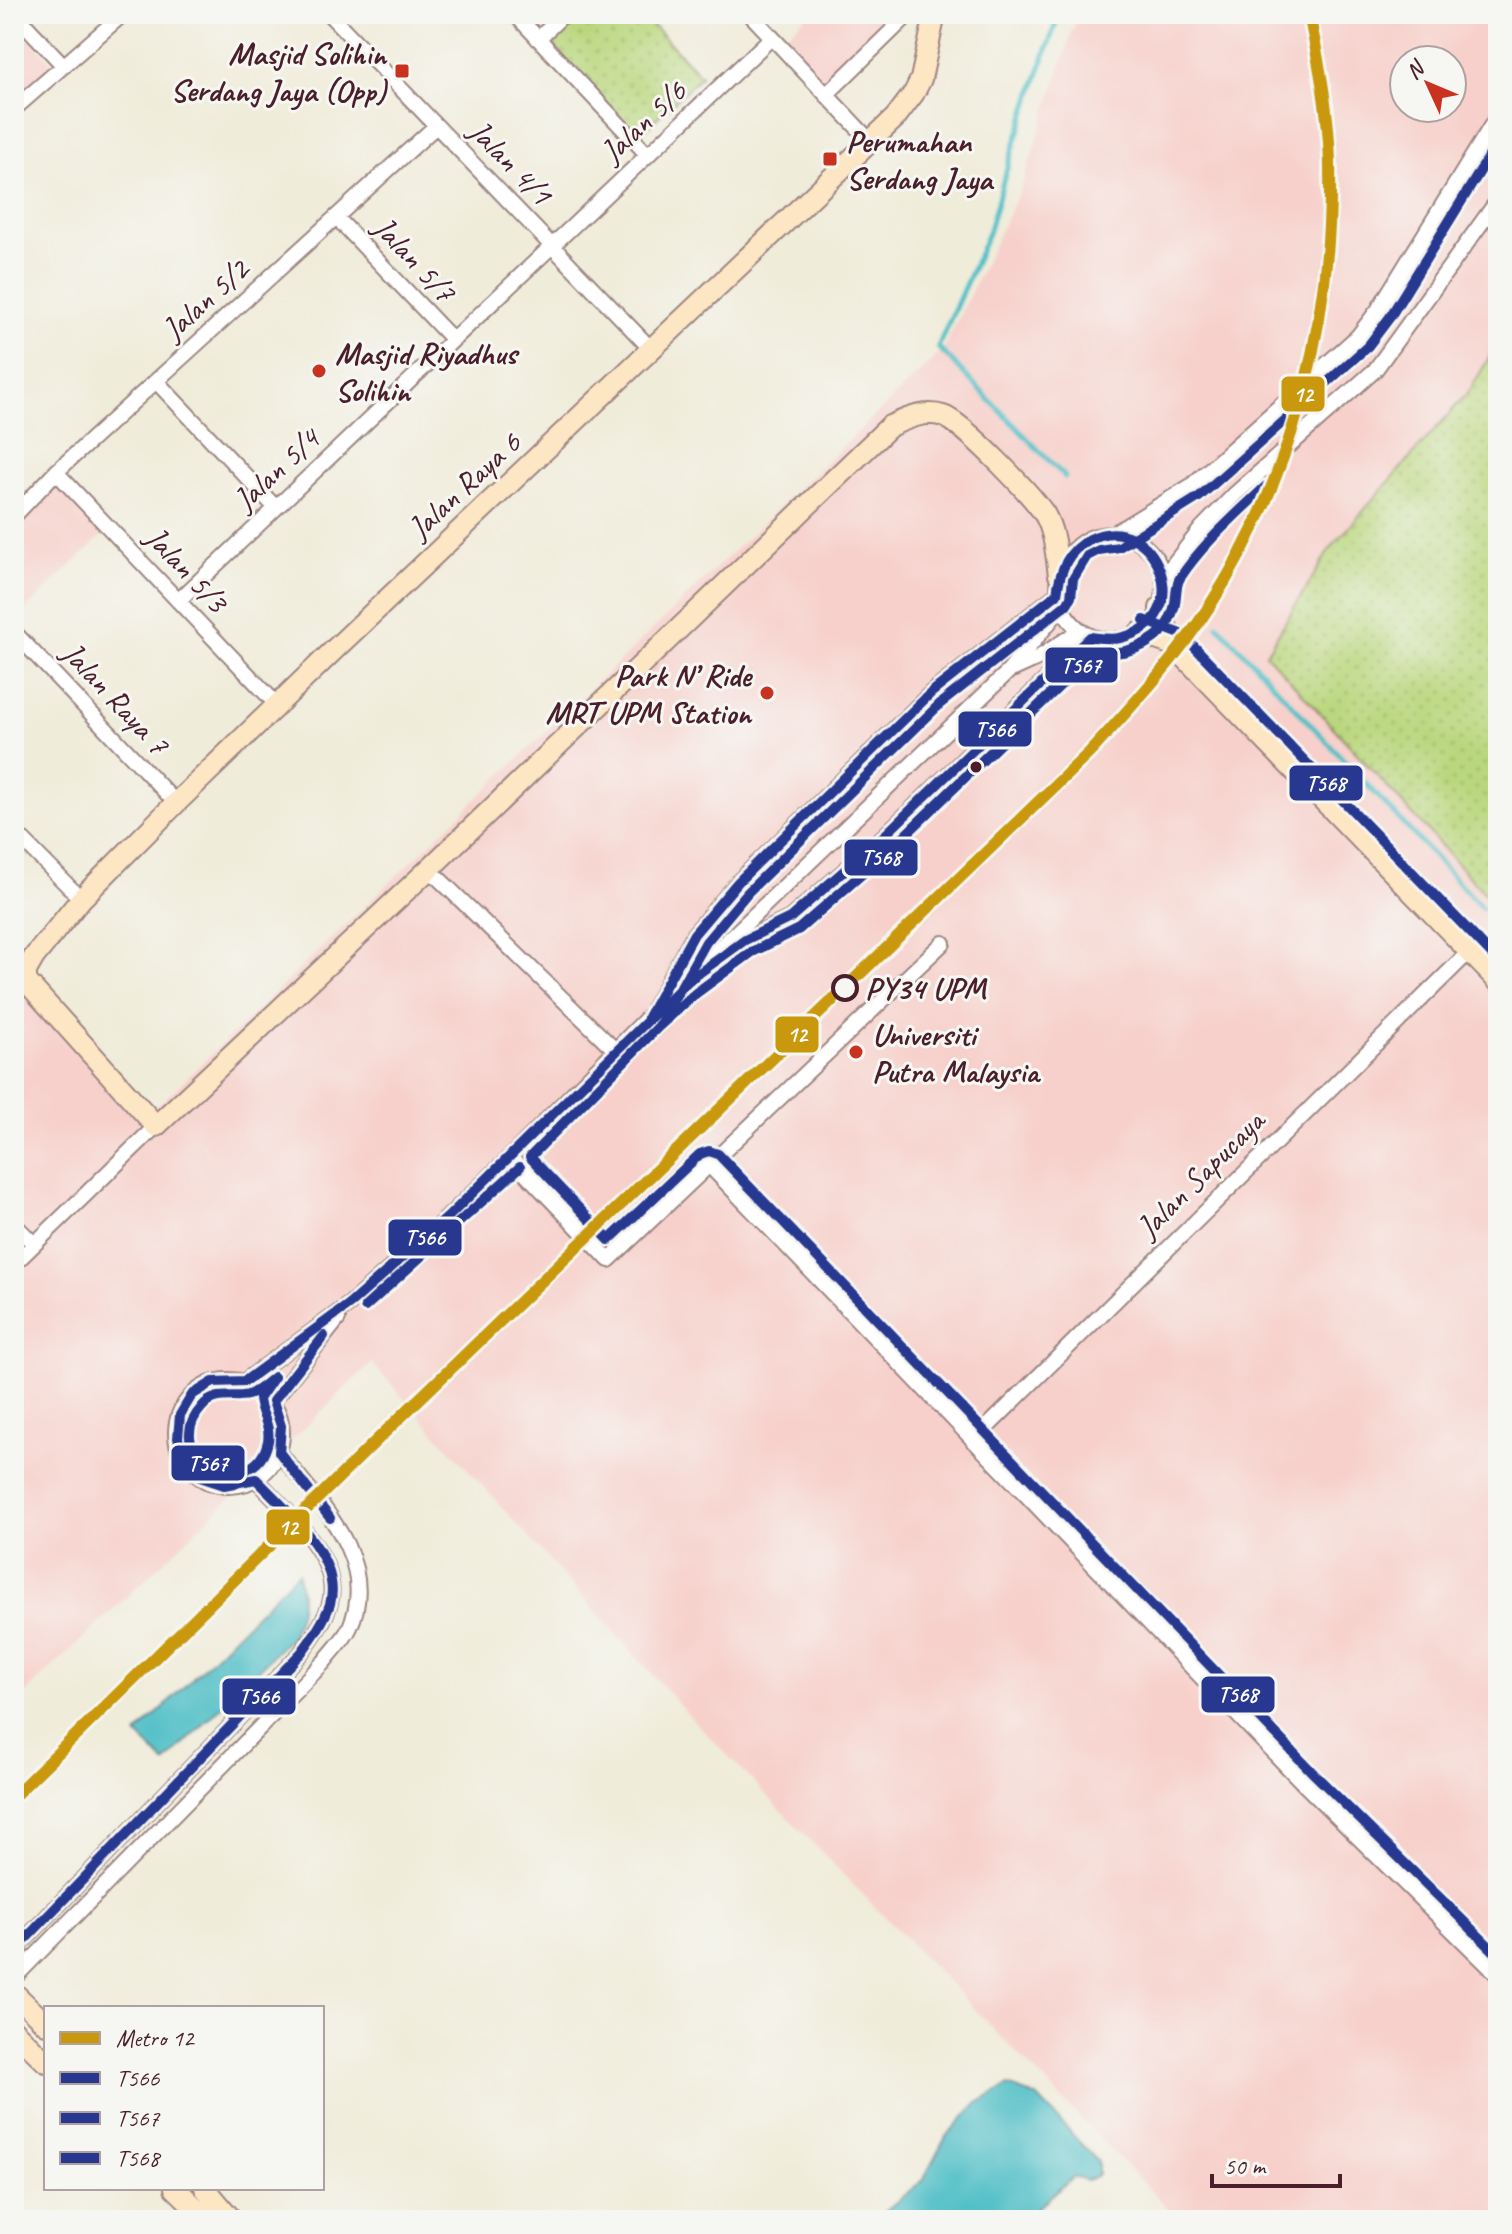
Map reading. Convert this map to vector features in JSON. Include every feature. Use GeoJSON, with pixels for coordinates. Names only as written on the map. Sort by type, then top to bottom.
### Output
{"type":"FeatureCollection","features":[{"type":"Feature","properties":{"kind":"street"},"geometry":{"type":"LineString","coordinates":[[15,14],[64,66]]}},
{"type":"Feature","properties":{"kind":"street"},"geometry":{"type":"LineString","coordinates":[[14,109],[123,14]]}},
{"type":"Feature","properties":{"kind":"street","name":"Jalan 4/1"},"geometry":{"type":"LineString","coordinates":[[329,14],[652,350]]}},
{"type":"Feature","properties":{"kind":"street"},"geometry":{"type":"LineString","coordinates":[[515,14],[648,155]]}},
{"type":"Feature","properties":{"kind":"street"},"geometry":{"type":"LineString","coordinates":[[538,39],[564,14]]}},
{"type":"Feature","properties":{"kind":"street"},"geometry":{"type":"LineString","coordinates":[[750,14],[871,142]]}},
{"type":"Feature","properties":{"kind":"street"},"geometry":{"type":"LineString","coordinates":[[826,95],[909,14]]}},
{"type":"Feature","properties":{"kind":"street","name":"Jalan Raya 6"},"geometry":{"type":"LineString","coordinates":[[156,1126],[26,981],[26,971],[34,957],[81,899],[176,803],[895,118],[921,79],[935,14]]}},
{"type":"Feature","properties":{"kind":"street","name":"Jalan 5/6"},"geometry":{"type":"LineString","coordinates":[[552,246],[772,37]]}},
{"type":"Feature","properties":{"kind":"street"},"geometry":{"type":"LineString","coordinates":[[1113,534],[1191,486],[1358,336],[1378,310],[1498,115]]}},
{"type":"Feature","properties":{"kind":"street","name":"Jalan 5/2"},"geometry":{"type":"LineString","coordinates":[[14,516],[56,472],[436,126]]}},
{"type":"Feature","properties":{"kind":"street"},"geometry":{"type":"LineString","coordinates":[[1164,576],[1201,529],[1235,494],[1375,370],[1498,200]]}},
{"type":"Feature","properties":{"kind":"street","name":"Jalan 5/7"},"geometry":{"type":"LineString","coordinates":[[336,217],[453,340]]}},
{"type":"Feature","properties":{"kind":"street","name":"Jalan 5/4"},"geometry":{"type":"LineString","coordinates":[[178,601],[552,246]]}},
{"type":"Feature","properties":{"kind":"street"},"geometry":{"type":"LineString","coordinates":[[156,381],[276,508]]}},
{"type":"Feature","properties":{"kind":"street"},"geometry":{"type":"LineString","coordinates":[[14,1264],[890,426],[913,415],[940,415],[986,451],[1045,516],[1054,540],[1059,592],[1068,621],[1084,634],[1106,641],[1123,640],[1139,633],[1152,622],[1165,593],[1164,576],[1146,546],[1130,537],[1113,534],[1095,536],[1078,545],[1066,559],[1059,592],[1009,671],[648,1017],[510,1157],[351,1303],[245,1381]]}},
{"type":"Feature","properties":{"kind":"street","name":"Jalan 5/3"},"geometry":{"type":"LineString","coordinates":[[56,472],[277,705]]}},
{"type":"Feature","properties":{"kind":"street"},"geometry":{"type":"LineString","coordinates":[[648,1017],[694,934],[738,882],[932,692],[1059,592]]}},
{"type":"Feature","properties":{"kind":"street"},"geometry":{"type":"LineString","coordinates":[[1160,608],[1173,645],[1498,981]]}},
{"type":"Feature","properties":{"kind":"street","name":"Jalan Raya 7"},"geometry":{"type":"LineString","coordinates":[[14,632],[176,803]]}},
{"type":"Feature","properties":{"kind":"street"},"geometry":{"type":"LineString","coordinates":[[1139,633],[1173,645]]}},
{"type":"Feature","properties":{"kind":"street"},"geometry":{"type":"LineString","coordinates":[[1009,671],[1084,634]]}},
{"type":"Feature","properties":{"kind":"street"},"geometry":{"type":"LineString","coordinates":[[688,981],[745,940],[790,918],[885,835],[1084,634]]}},
{"type":"Feature","properties":{"kind":"street"},"geometry":{"type":"LineString","coordinates":[[14,831],[81,899]]}},
{"type":"Feature","properties":{"kind":"street"},"geometry":{"type":"LineString","coordinates":[[429,869],[616,1051]]}},
{"type":"Feature","properties":{"kind":"street"},"geometry":{"type":"LineString","coordinates":[[510,1157],[609,1260],[943,943]]}},
{"type":"Feature","properties":{"kind":"street","name":"Jalan Sapucaya"},"geometry":{"type":"LineString","coordinates":[[973,1441],[1470,951]]}},
{"type":"Feature","properties":{"kind":"street"},"geometry":{"type":"LineString","coordinates":[[709,1165],[1304,1784],[1498,1975]]}},
{"type":"Feature","properties":{"kind":"street"},"geometry":{"type":"LineString","coordinates":[[14,1224],[34,1244]]}},
{"type":"Feature","properties":{"kind":"street"},"geometry":{"type":"LineString","coordinates":[[273,1401],[351,1303]]}},
{"type":"Feature","properties":{"kind":"street"},"geometry":{"type":"LineString","coordinates":[[231,1379],[245,1381],[261,1389],[273,1401],[282,1426],[279,1452],[270,1467],[256,1479],[240,1485],[222,1486],[206,1481],[186,1464],[176,1440],[177,1422],[182,1408],[202,1386],[231,1379]]}},
{"type":"Feature","properties":{"kind":"street"},"geometry":{"type":"LineString","coordinates":[[14,1978],[324,1662],[350,1627],[360,1588],[352,1556],[339,1529],[279,1452]]}},
{"type":"Feature","properties":{"kind":"street"},"geometry":{"type":"LineString","coordinates":[[14,1951],[301,1653],[320,1626],[331,1597],[327,1568],[317,1545],[256,1479]]}},
{"type":"Feature","properties":{"kind":"street"},"geometry":{"type":"LineString","coordinates":[[14,1993],[44,2022]]}},
{"type":"Feature","properties":{"kind":"street"},"geometry":{"type":"LineString","coordinates":[[14,2031],[44,2060]]}},
{"type":"Feature","properties":{"kind":"street"},"geometry":{"type":"LineString","coordinates":[[177,2190],[208,2220]]}},
{"type":"Feature","properties":{"kind":"street"},"geometry":{"type":"LineString","coordinates":[[207,2190],[232,2220]]}},
{"type":"Feature","properties":{"kind":"shaded area"},"geometry":{"type":"Polygon","coordinates":[[[809,14],[902,14],[826,87],[782,39],[809,14]]]}},
{"type":"Feature","properties":{"kind":"shaded area","name":"Universiti Putra Malaysia"},"geometry":{"type":"Polygon","coordinates":[[[1078,14],[1498,14],[1498,2220],[1179,2220],[695,1722],[372,1363],[14,1704],[14,983],[142,1121],[943,350],[1021,188],[1078,14]]]}},
{"type":"Feature","properties":{"kind":"shaded area"},"geometry":{"type":"Polygon","coordinates":[[[14,22],[54,65],[14,101],[14,22]]]}},
{"type":"Feature","properties":{"kind":"shaded area"},"geometry":{"type":"Polygon","coordinates":[[[56,482],[105,533],[14,621],[14,525],[56,482]]]}},
{"type":"Feature","properties":{"kind":"green space"},"geometry":{"type":"Polygon","coordinates":[[[580,14],[642,14],[701,76],[638,136],[550,43],[580,14]]]}},
{"type":"Feature","properties":{"kind":"green space"},"geometry":{"type":"Polygon","coordinates":[[[1498,343],[1498,908],[1266,654],[1330,549],[1470,390],[1498,343]]]}},
{"type":"Feature","properties":{"kind":"water"},"geometry":{"type":"Polygon","coordinates":[[[298,1572],[300,1605],[291,1637],[165,1763],[137,1734],[298,1572]]]}},
{"type":"Feature","properties":{"kind":"water"},"geometry":{"type":"Polygon","coordinates":[[[1008,2086],[1037,2097],[1098,2162],[1098,2175],[1087,2181],[1073,2177],[1023,2220],[874,2220],[923,2180],[947,2135],[978,2103],[1008,2086]]]}},
{"type":"Feature","properties":{"kind":"waterway"},"geometry":{"type":"LineString","coordinates":[[1059,14],[988,233],[938,347],[1065,477]]}},
{"type":"Feature","properties":{"kind":"waterway"},"geometry":{"type":"LineString","coordinates":[[1218,625],[1482,908]]}},
{"type":"Feature","properties":{"kind":"metro line","name":"12"},"geometry":{"type":"LineString","coordinates":[[14,1796],[381,1436],[1090,752],[1196,627],[1239,557],[1264,504],[1285,450],[1315,338],[1324,280],[1330,164],[1326,107],[1309,14]]}},
{"type":"Feature","properties":{"kind":"transit line","name":"T567"},"geometry":{"type":"LineString","coordinates":[[660,1024],[706,942],[748,892],[941,703],[1067,604],[1073,579],[1087,556],[1099,550],[1119,547],[1199,497],[1368,346],[1390,317],[1498,142]]}},
{"type":"Feature","properties":{"kind":"transit line","name":"T567"},"geometry":{"type":"LineString","coordinates":[[691,997],[752,952],[799,929],[895,845],[1095,652],[1132,650],[1154,639],[1169,620],[1178,581],[1189,565],[1266,486]]}},
{"type":"Feature","properties":{"kind":"transit line","name":"T566"},"geometry":{"type":"LineString","coordinates":[[14,1951],[301,1653],[330,1604],[332,1587],[320,1552],[296,1520],[256,1479],[224,1485],[200,1477],[184,1460],[178,1438],[180,1415],[192,1395],[213,1382],[245,1381],[351,1303],[447,1218],[688,981],[745,940],[790,918],[885,835],[1090,637],[1120,638],[1145,627],[1159,610],[1163,590],[1160,570],[1149,552],[1133,538],[1113,533],[1090,539],[1076,549],[1063,569],[1057,594],[932,692],[738,882],[694,934],[648,1017]]}},
{"type":"Feature","properties":{"kind":"transit line","name":"T568"},"geometry":{"type":"LineString","coordinates":[[1144,620],[1183,635],[1498,961]]}},
{"type":"Feature","properties":{"kind":"transit line","name":"T568"},"geometry":{"type":"LineString","coordinates":[[1161,633],[1129,650],[1094,652],[895,845],[799,929],[752,952],[697,992],[658,1027],[530,1157],[609,1240],[700,1154],[709,1151],[718,1154],[1314,1774],[1498,1955]]}},
{"type":"Feature","properties":{"kind":"transit line","name":"T567"},"geometry":{"type":"LineString","coordinates":[[365,1307],[520,1167]]}},
{"type":"Feature","properties":{"kind":"transit line","name":"T566"},"geometry":{"type":"LineString","coordinates":[[324,1336],[273,1401],[281,1426],[279,1452],[330,1518]]}},
{"type":"Feature","properties":{"kind":"transit line","name":"T567"},"geometry":{"type":"LineString","coordinates":[[274,1377],[259,1399],[269,1435],[260,1460],[246,1469],[229,1471],[213,1467],[199,1457],[191,1443],[191,1426],[202,1407],[218,1397],[251,1394],[274,1377]]}},
{"type":"Feature","properties":{"kind":"place","name":"Masjid Solihin Serdang Jaya (Opp)"},"geometry":{"type":"Point","coordinates":[402,71]}},
{"type":"Feature","properties":{"kind":"place","name":"Perumahan Serdang Jaya"},"geometry":{"type":"Point","coordinates":[830,159]}},
{"type":"Feature","properties":{"kind":"place","name":"Masjid Riyadhus Solihin"},"geometry":{"type":"Point","coordinates":[319,371]}},
{"type":"Feature","properties":{"kind":"place","name":"Park N’ Ride MRT UPM Station"},"geometry":{"type":"Point","coordinates":[767,693]}},
{"type":"Feature","properties":{"kind":"place","name":"PY34 UPM"},"geometry":{"type":"Point","coordinates":[845,988]}},
{"type":"Feature","properties":{"kind":"place","name":"Universiti Putra Malaysia"},"geometry":{"type":"Point","coordinates":[856,1052]}}]}
